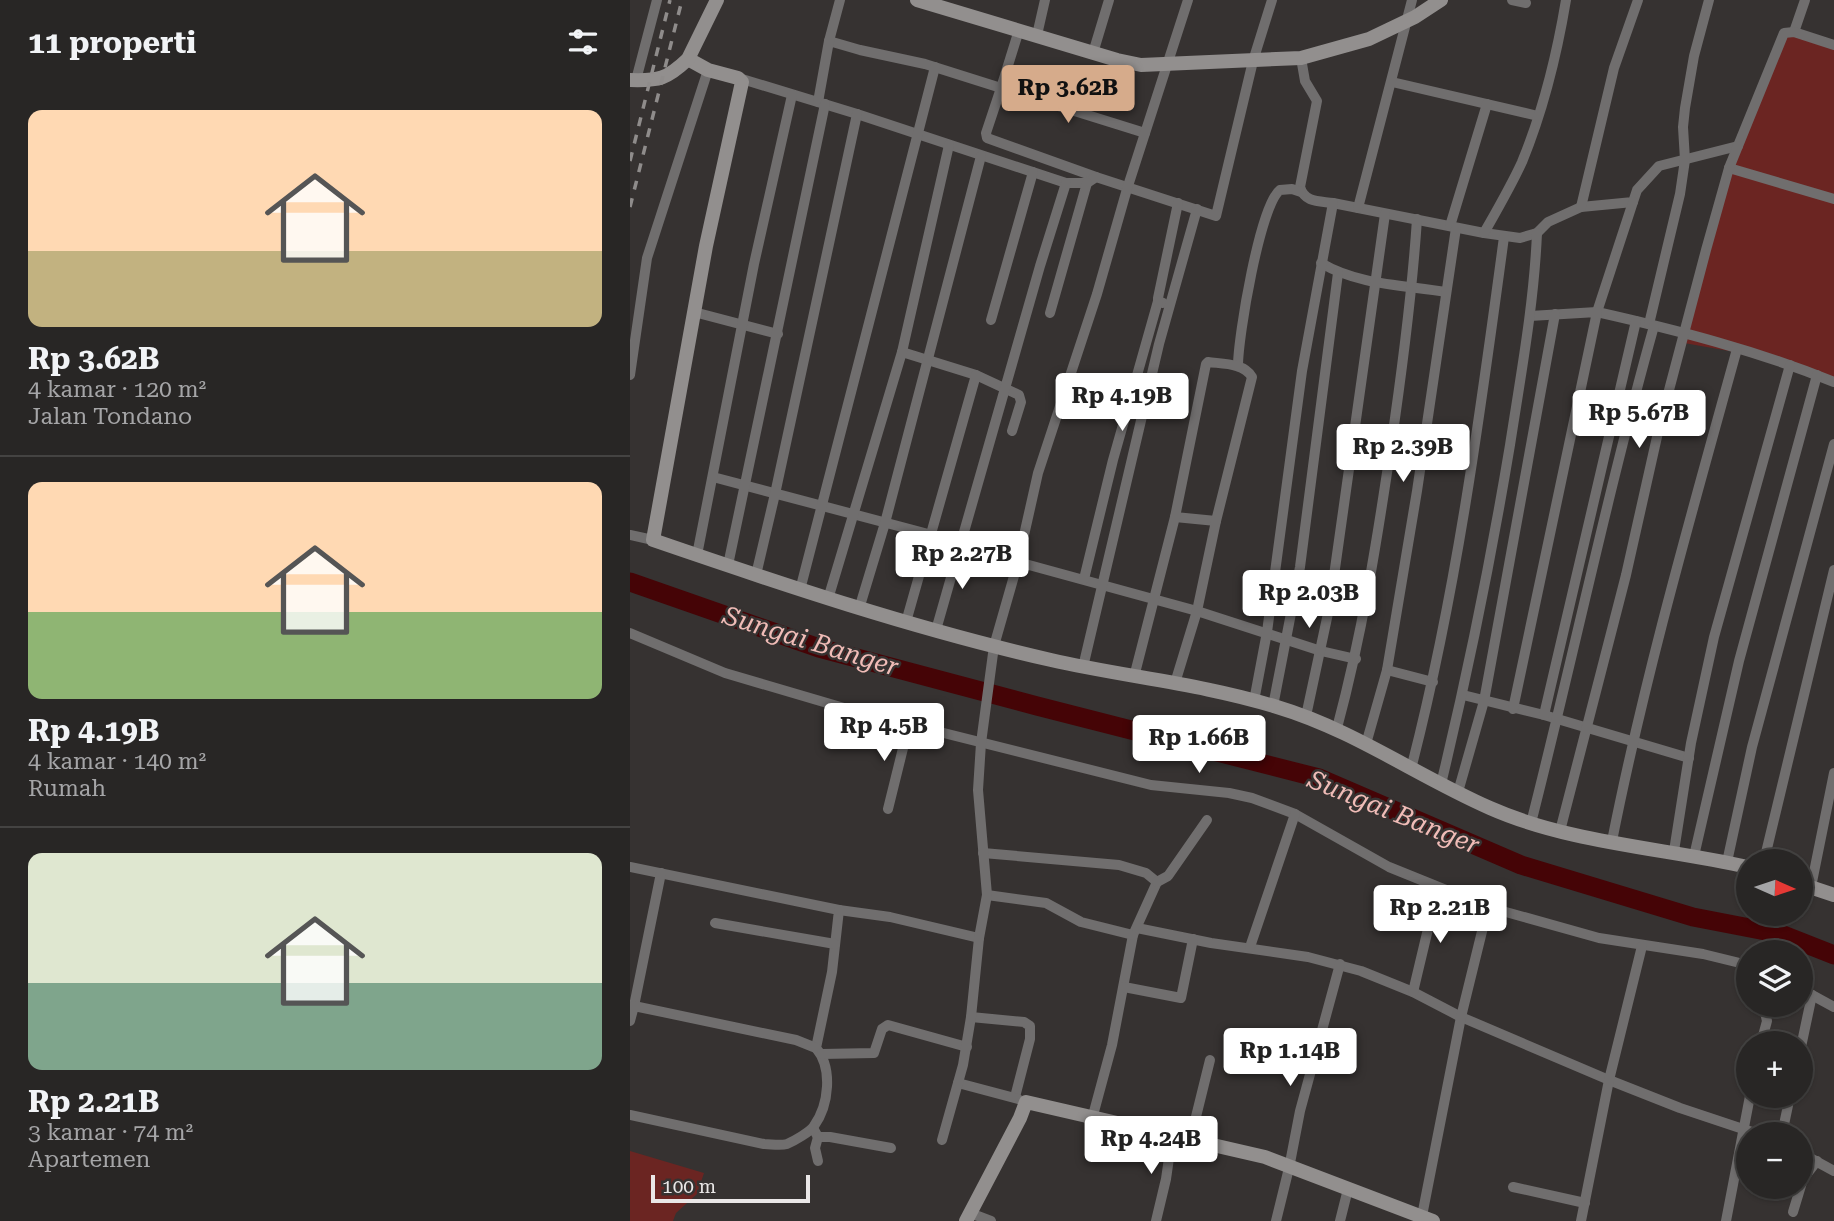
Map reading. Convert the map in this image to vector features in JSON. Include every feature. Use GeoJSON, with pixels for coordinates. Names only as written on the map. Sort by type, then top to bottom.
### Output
{"type":"FeatureCollection","features":[{"type":"Feature","properties":{"kind":"street"},"geometry":{"type":"LineString","coordinates":[[657,0],[633,80],[670,76],[698,65],[1066,183],[1092,180]]}},
{"type":"Feature","properties":{"kind":"street"},"geometry":{"type":"LineString","coordinates":[[630,375],[647,258],[717,0]]}},
{"type":"Feature","properties":{"kind":"street"},"geometry":{"type":"LineString","coordinates":[[728,565],[778,334],[822,103],[829,41],[840,0]]}},
{"type":"Feature","properties":{"kind":"street"},"geometry":{"type":"LineString","coordinates":[[917,0],[960,6],[1019,30],[1141,65],[1301,58],[1369,38],[1406,22],[1441,0]]}},
{"type":"Feature","properties":{"kind":"street"},"geometry":{"type":"LineString","coordinates":[[1037,35],[1045,0]]}},
{"type":"Feature","properties":{"kind":"street"},"geometry":{"type":"LineString","coordinates":[[1093,53],[1109,0]]}},
{"type":"Feature","properties":{"kind":"street"},"geometry":{"type":"LineString","coordinates":[[942,1140],[967,1047],[979,938],[987,895],[978,790],[981,741],[993,650],[1018,562],[1038,473],[1097,294],[1144,133],[1188,0]]}},
{"type":"Feature","properties":{"kind":"street"},"geometry":{"type":"LineString","coordinates":[[1019,30],[986,133],[987,138],[1092,180],[1216,216],[1253,61],[1272,0]]}},
{"type":"Feature","properties":{"kind":"street"},"geometry":{"type":"LineString","coordinates":[[1358,208],[1412,0]]}},
{"type":"Feature","properties":{"kind":"street"},"geometry":{"type":"LineString","coordinates":[[1512,0],[1526,3]]}},
{"type":"Feature","properties":{"kind":"street"},"geometry":{"type":"LineString","coordinates":[[1484,233],[1521,164],[1538,116],[1566,0]]}},
{"type":"Feature","properties":{"kind":"street"},"geometry":{"type":"LineString","coordinates":[[1581,206],[1614,68],[1638,0]]}},
{"type":"Feature","properties":{"kind":"street"},"geometry":{"type":"LineString","coordinates":[[1531,823],[1651,325],[1685,160],[1683,127],[1694,56],[1709,0]]}},
{"type":"Feature","properties":{"kind":"street"},"geometry":{"type":"LineString","coordinates":[[1794,32],[1805,0]]}},
{"type":"Feature","properties":{"kind":"street"},"geometry":{"type":"LineString","coordinates":[[1560,831],[1626,575],[1683,333],[1729,168],[1783,34],[1794,32],[1834,45]]}},
{"type":"Feature","properties":{"kind":"street"},"geometry":{"type":"LineString","coordinates":[[829,41],[848,48],[935,67],[1144,133]]}},
{"type":"Feature","properties":{"kind":"street"},"geometry":{"type":"LineString","coordinates":[[1301,58],[1305,81],[1317,101],[1301,191]]}},
{"type":"Feature","properties":{"kind":"street"},"geometry":{"type":"LineString","coordinates":[[800,590],[935,67]]}},
{"type":"Feature","properties":{"kind":"street"},"geometry":{"type":"LineString","coordinates":[[653,540],[706,246],[741,79]]}},
{"type":"Feature","properties":{"kind":"street"},"geometry":{"type":"LineString","coordinates":[[1392,82],[1538,116]]}},
{"type":"Feature","properties":{"kind":"street"},"geometry":{"type":"LineString","coordinates":[[697,555],[754,264],[793,95]]}},
{"type":"Feature","properties":{"kind":"street"},"geometry":{"type":"LineString","coordinates":[[1366,744],[1387,670],[1417,491],[1453,227],[1486,104]]}},
{"type":"Feature","properties":{"kind":"street"},"geometry":{"type":"LineString","coordinates":[[756,575],[857,114]]}},
{"type":"Feature","properties":{"kind":"street"},"geometry":{"type":"LineString","coordinates":[[828,599],[902,352],[949,145]]}},
{"type":"Feature","properties":{"kind":"street"},"geometry":{"type":"LineString","coordinates":[[1513,709],[1597,312],[1637,190],[1653,171],[1664,164],[1738,146]]}},
{"type":"Feature","properties":{"kind":"street"},"geometry":{"type":"LineString","coordinates":[[859,609],[885,523],[981,156]]}},
{"type":"Feature","properties":{"kind":"street"},"geometry":{"type":"LineString","coordinates":[[1729,168],[1834,199]]}},
{"type":"Feature","properties":{"kind":"street"},"geometry":{"type":"LineString","coordinates":[[991,320],[1032,172]]}},
{"type":"Feature","properties":{"kind":"street"},"geometry":{"type":"LineString","coordinates":[[1050,313],[1092,180]]}},
{"type":"Feature","properties":{"kind":"street"},"geometry":{"type":"LineString","coordinates":[[936,630],[1066,183]]}},
{"type":"Feature","properties":{"kind":"street"},"geometry":{"type":"LineString","coordinates":[[1238,366],[1261,232],[1270,204],[1280,190],[1301,191],[1311,201],[1520,238],[1537,233],[1548,222],[1581,206],[1633,202]]}},
{"type":"Feature","properties":{"kind":"street"},"geometry":{"type":"LineString","coordinates":[[1084,579],[1113,460],[1158,301],[1178,203]]}},
{"type":"Feature","properties":{"kind":"street"},"geometry":{"type":"LineString","coordinates":[[1254,701],[1267,632],[1302,371],[1333,203]]}},
{"type":"Feature","properties":{"kind":"street"},"geometry":{"type":"LineString","coordinates":[[1083,667],[1159,344],[1197,209]]}},
{"type":"Feature","properties":{"kind":"street"},"geometry":{"type":"LineString","coordinates":[[1306,716],[1332,594],[1385,214]]}},
{"type":"Feature","properties":{"kind":"street"},"geometry":{"type":"LineString","coordinates":[[1337,728],[1356,659],[1379,527],[1411,286],[1417,219]]}},
{"type":"Feature","properties":{"kind":"street"},"geometry":{"type":"LineString","coordinates":[[1441,785],[1462,695],[1503,484],[1530,316],[1537,233]]}},
{"type":"Feature","properties":{"kind":"street"},"geometry":{"type":"LineString","coordinates":[[1411,769],[1433,682],[1471,460],[1504,236]]}},
{"type":"Feature","properties":{"kind":"street"},"geometry":{"type":"LineString","coordinates":[[1321,263],[1338,273],[1375,282],[1446,292]]}},
{"type":"Feature","properties":{"kind":"street"},"geometry":{"type":"LineString","coordinates":[[1273,706],[1300,567],[1338,273]]}},
{"type":"Feature","properties":{"kind":"street"},"geometry":{"type":"LineString","coordinates":[[1158,301],[1170,307]]}},
{"type":"Feature","properties":{"kind":"street"},"geometry":{"type":"LineString","coordinates":[[694,312],[778,334]]}},
{"type":"Feature","properties":{"kind":"street"},"geometry":{"type":"LineString","coordinates":[[1530,316],[1597,312],[1683,333],[1790,365],[1834,382]]}},
{"type":"Feature","properties":{"kind":"street"},"geometry":{"type":"LineString","coordinates":[[1458,792],[1484,701],[1555,314]]}},
{"type":"Feature","properties":{"kind":"street"},"geometry":{"type":"LineString","coordinates":[[1544,715],[1636,321]]}},
{"type":"Feature","properties":{"kind":"street"},"geometry":{"type":"LineString","coordinates":[[1612,841],[1693,505],[1737,349]]}},
{"type":"Feature","properties":{"kind":"street"},"geometry":{"type":"LineString","coordinates":[[902,352],[976,375],[1021,398],[1012,431]]}},
{"type":"Feature","properties":{"kind":"street"},"geometry":{"type":"LineString","coordinates":[[1134,677],[1175,517],[1206,364],[1208,362],[1238,366],[1250,372],[1252,377],[1197,611],[1175,683]]}},
{"type":"Feature","properties":{"kind":"street"},"geometry":{"type":"LineString","coordinates":[[1674,851],[1689,758],[1714,637],[1790,365]]}},
{"type":"Feature","properties":{"kind":"street"},"geometry":{"type":"LineString","coordinates":[[906,622],[976,375]]}},
{"type":"Feature","properties":{"kind":"street"},"geometry":{"type":"LineString","coordinates":[[1695,856],[1739,661],[1817,375]]}},
{"type":"Feature","properties":{"kind":"street"},"geometry":{"type":"LineString","coordinates":[[1727,862],[1752,747],[1834,444]]}},
{"type":"Feature","properties":{"kind":"street"},"geometry":{"type":"LineString","coordinates":[[713,477],[932,535],[1018,562],[1197,611],[1321,651],[1356,659]]}},
{"type":"Feature","properties":{"kind":"street"},"geometry":{"type":"LineString","coordinates":[[1175,517],[1216,522]]}},
{"type":"Feature","properties":{"kind":"street"},"geometry":{"type":"LineString","coordinates":[[630,535],[653,540],[800,590],[936,630],[993,650],[1175,683],[1273,706],[1337,728],[1441,785],[1490,808],[1531,823],[1560,831],[1736,864]]}},
{"type":"Feature","properties":{"kind":"street"},"geometry":{"type":"LineString","coordinates":[[1767,849],[1834,570]]}},
{"type":"Feature","properties":{"kind":"street"},"geometry":{"type":"LineString","coordinates":[[630,633],[724,673],[844,708],[1169,789],[1229,793],[1252,798],[1295,814],[1389,867],[1488,907],[1577,933],[1736,962]]}},
{"type":"Feature","properties":{"kind":"street"},"geometry":{"type":"LineString","coordinates":[[1387,670],[1433,682]]}},
{"type":"Feature","properties":{"kind":"street"},"geometry":{"type":"LineString","coordinates":[[1462,695],[1544,715],[1689,758]]}},
{"type":"Feature","properties":{"kind":"street"},"geometry":{"type":"LineString","coordinates":[[888,809],[909,724]]}},
{"type":"Feature","properties":{"kind":"street"},"geometry":{"type":"LineString","coordinates":[[1813,858],[1834,773]]}},
{"type":"Feature","properties":{"kind":"street"},"geometry":{"type":"LineString","coordinates":[[1250,947],[1295,814]]}},
{"type":"Feature","properties":{"kind":"street"},"geometry":{"type":"LineString","coordinates":[[1092,1119],[1112,1045],[1135,932],[1157,882],[1168,876],[1207,820]]}},
{"type":"Feature","properties":{"kind":"street"},"geometry":{"type":"LineString","coordinates":[[983,853],[1119,865],[1146,873],[1157,882]]}},
{"type":"Feature","properties":{"kind":"street"},"geometry":{"type":"LineString","coordinates":[[630,867],[839,910],[890,917],[979,938]]}},
{"type":"Feature","properties":{"kind":"street"},"geometry":{"type":"LineString","coordinates":[[630,1021],[661,873]]}},
{"type":"Feature","properties":{"kind":"street"},"geometry":{"type":"LineString","coordinates":[[1813,888],[1834,895]]}},
{"type":"Feature","properties":{"kind":"street"},"geometry":{"type":"LineString","coordinates":[[1413,992],[1428,929],[1446,891]]}},
{"type":"Feature","properties":{"kind":"street"},"geometry":{"type":"LineString","coordinates":[[987,895],[1046,903],[1081,922],[1250,947],[1340,964],[1381,978],[1461,1017],[1609,1080],[1680,1108],[1736,1126]]}},
{"type":"Feature","properties":{"kind":"street"},"geometry":{"type":"LineString","coordinates":[[958,1083],[1092,1119],[1251,1153],[1425,1219],[1461,1017],[1488,907]]}},
{"type":"Feature","properties":{"kind":"street"},"geometry":{"type":"LineString","coordinates":[[818,1161],[816,1133],[827,1087],[825,1011],[839,910]]}},
{"type":"Feature","properties":{"kind":"street"},"geometry":{"type":"LineString","coordinates":[[715,923],[835,944]]}},
{"type":"Feature","properties":{"kind":"street"},"geometry":{"type":"LineString","coordinates":[[1124,987],[1181,998],[1192,939]]}},
{"type":"Feature","properties":{"kind":"street"},"geometry":{"type":"LineString","coordinates":[[1581,1221],[1609,1080],[1642,946]]}},
{"type":"Feature","properties":{"kind":"street"},"geometry":{"type":"LineString","coordinates":[[1276,1221],[1300,1111],[1340,964]]}},
{"type":"Feature","properties":{"kind":"street"},"geometry":{"type":"LineString","coordinates":[[1813,996],[1834,1007]]}},
{"type":"Feature","properties":{"kind":"street"},"geometry":{"type":"LineString","coordinates":[[634,1006],[796,1040],[825,1053],[874,1053],[882,1029],[888,1025],[967,1047]]}},
{"type":"Feature","properties":{"kind":"street"},"geometry":{"type":"LineString","coordinates":[[971,1017],[1024,1022],[1030,1026],[1020,1118],[968,1217],[991,1221]]}},
{"type":"Feature","properties":{"kind":"street"},"geometry":{"type":"LineString","coordinates":[[1190,1142],[1210,1060]]}},
{"type":"Feature","properties":{"kind":"street"},"geometry":{"type":"LineString","coordinates":[[630,1115],[764,1144],[786,1144],[816,1133],[891,1148]]}},
{"type":"Feature","properties":{"kind":"street"},"geometry":{"type":"LineString","coordinates":[[1156,1221],[1166,1180],[1172,1137]]}},
{"type":"Feature","properties":{"kind":"street"},"geometry":{"type":"LineString","coordinates":[[1793,1212],[1803,1178],[1814,1164],[1834,1171]]}},
{"type":"Feature","properties":{"kind":"street"},"geometry":{"type":"LineString","coordinates":[[1726,1221],[1736,1169]]}},
{"type":"Feature","properties":{"kind":"street"},"geometry":{"type":"LineString","coordinates":[[1513,1187],[1585,1203]]}},
{"type":"Feature","properties":{"kind":"street"},"geometry":{"type":"LineString","coordinates":[[1340,1221],[1348,1189]]}},
{"type":"Feature","properties":{"kind":"shaded area"},"geometry":{"type":"Polygon","coordinates":[[[1784,32],[1834,48],[1834,381],[1792,362],[1684,343],[1726,180],[1784,32]]]}},
{"type":"Feature","properties":{"kind":"shaded area"},"geometry":{"type":"Polygon","coordinates":[[[630,1151],[704,1173],[697,1194],[676,1213],[673,1221],[630,1221],[630,1151]]]}},
{"type":"Feature","properties":{"kind":"waterway","name":"Sungai Banger"},"geometry":{"type":"LineString","coordinates":[[630,582],[819,648],[1319,778],[1521,865],[1693,917],[1781,934],[1834,955]]}},
{"type":"Feature","properties":{"kind":"railway"},"geometry":{"type":"LineString","coordinates":[[630,161],[670,0]]}},
{"type":"Feature","properties":{"kind":"railway"},"geometry":{"type":"LineString","coordinates":[[630,207],[682,0]]}}]}
